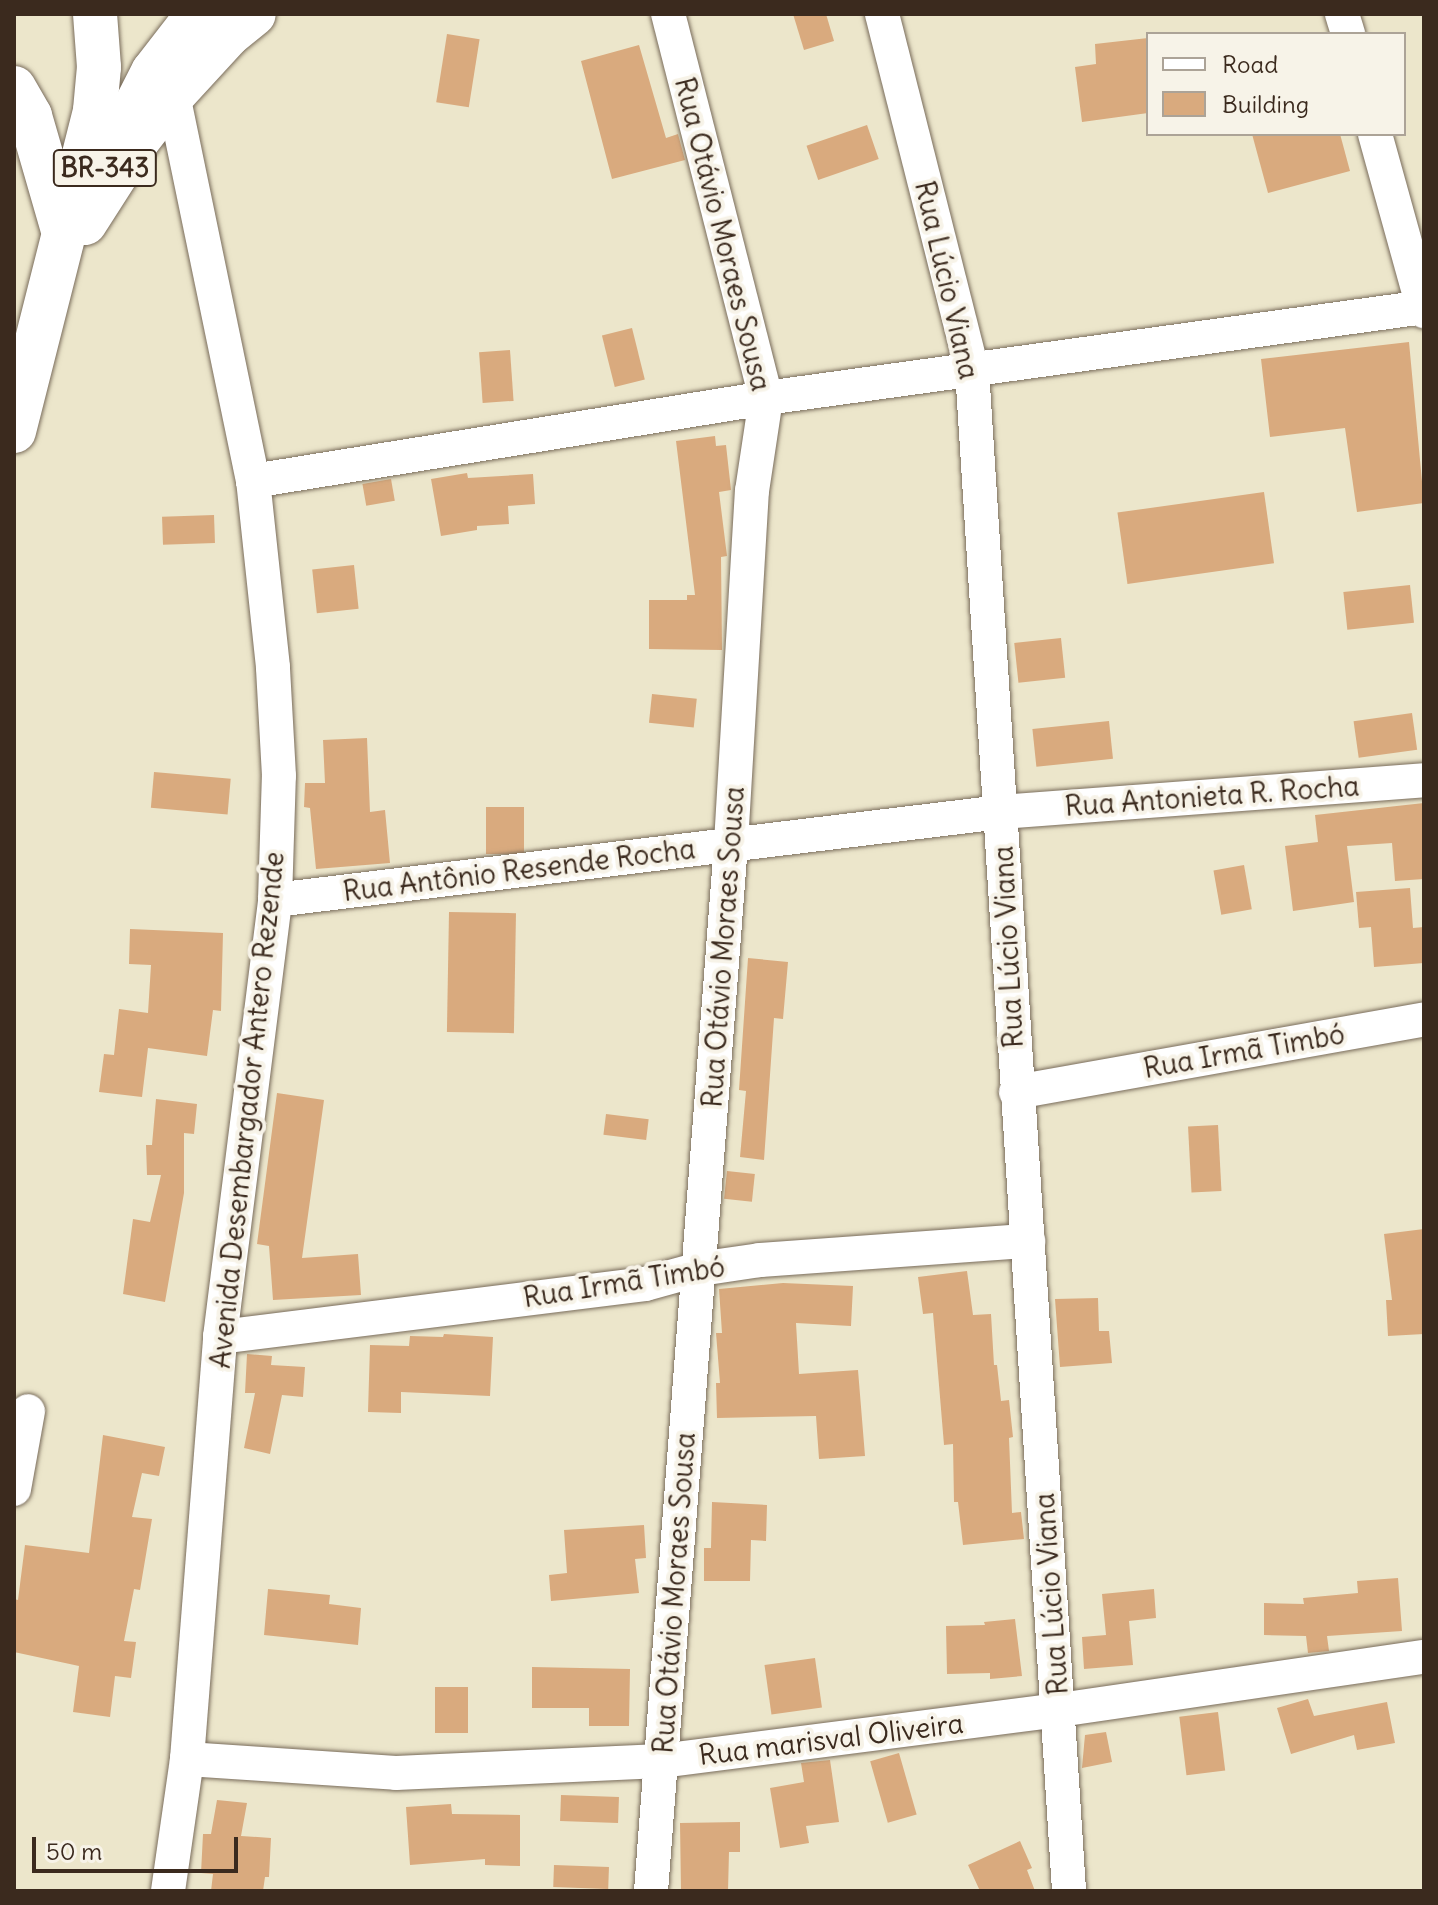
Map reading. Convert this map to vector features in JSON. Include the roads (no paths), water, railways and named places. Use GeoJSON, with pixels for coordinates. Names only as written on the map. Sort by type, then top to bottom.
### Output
{"type":"FeatureCollection","features":[{"type":"Feature","properties":{"kind":"main road","name":"BR-343"},"geometry":{"type":"LineString","coordinates":[[14,431],[74,229],[95,110],[99,67],[95,14]]}},
{"type":"Feature","properties":{"kind":"main road","name":"BR-343"},"geometry":{"type":"LineString","coordinates":[[74,229],[122,127],[153,72],[198,14]]}},
{"type":"Feature","properties":{"kind":"main road"},"geometry":{"type":"LineString","coordinates":[[74,229],[173,95],[228,35],[254,14]]}},
{"type":"Feature","properties":{"kind":"main road"},"geometry":{"type":"LineString","coordinates":[[14,88],[30,116],[74,229]]}},
{"type":"Feature","properties":{"kind":"street","name":"Rua Otávio Moraes Sousa"},"geometry":{"type":"LineString","coordinates":[[651,1891],[731,843],[752,491],[766,398],[668,14]]}},
{"type":"Feature","properties":{"kind":"street","name":"Rua Lúcio Viana"},"geometry":{"type":"LineString","coordinates":[[882,14],[972,370],[1069,1891]]}},
{"type":"Feature","properties":{"kind":"street","name":"Avenida Desembargador Antero Rezende"},"geometry":{"type":"LineString","coordinates":[[168,1891],[187,1759],[220,1337],[275,900],[279,776],[273,667],[253,481],[173,95]]}},
{"type":"Feature","properties":{"kind":"street"},"geometry":{"type":"LineString","coordinates":[[253,481],[766,398],[1424,308],[1376,136]]}},
{"type":"Feature","properties":{"kind":"street","name":"Rua Antonieta R. Rocha"},"geometry":{"type":"LineString","coordinates":[[1001,812],[1424,780]]}},
{"type":"Feature","properties":{"kind":"street","name":"Rua Antônio Resende Rocha"},"geometry":{"type":"LineString","coordinates":[[275,900],[1001,812]]}},
{"type":"Feature","properties":{"kind":"street","name":"Rua Irmã Timbó"},"geometry":{"type":"LineString","coordinates":[[1016,1092],[1424,1019]]}},
{"type":"Feature","properties":{"kind":"street","name":"Rua Irmã Timbó"},"geometry":{"type":"LineString","coordinates":[[220,1337],[645,1284],[699,1269],[760,1260],[1028,1241]]}},
{"type":"Feature","properties":{"kind":"street"},"geometry":{"type":"LineString","coordinates":[[14,1489],[28,1411]]}},
{"type":"Feature","properties":{"kind":"street","name":"Rua marisval Oliveira"},"geometry":{"type":"LineString","coordinates":[[187,1759],[396,1773],[661,1761],[1059,1710],[1424,1657]]}}]}
